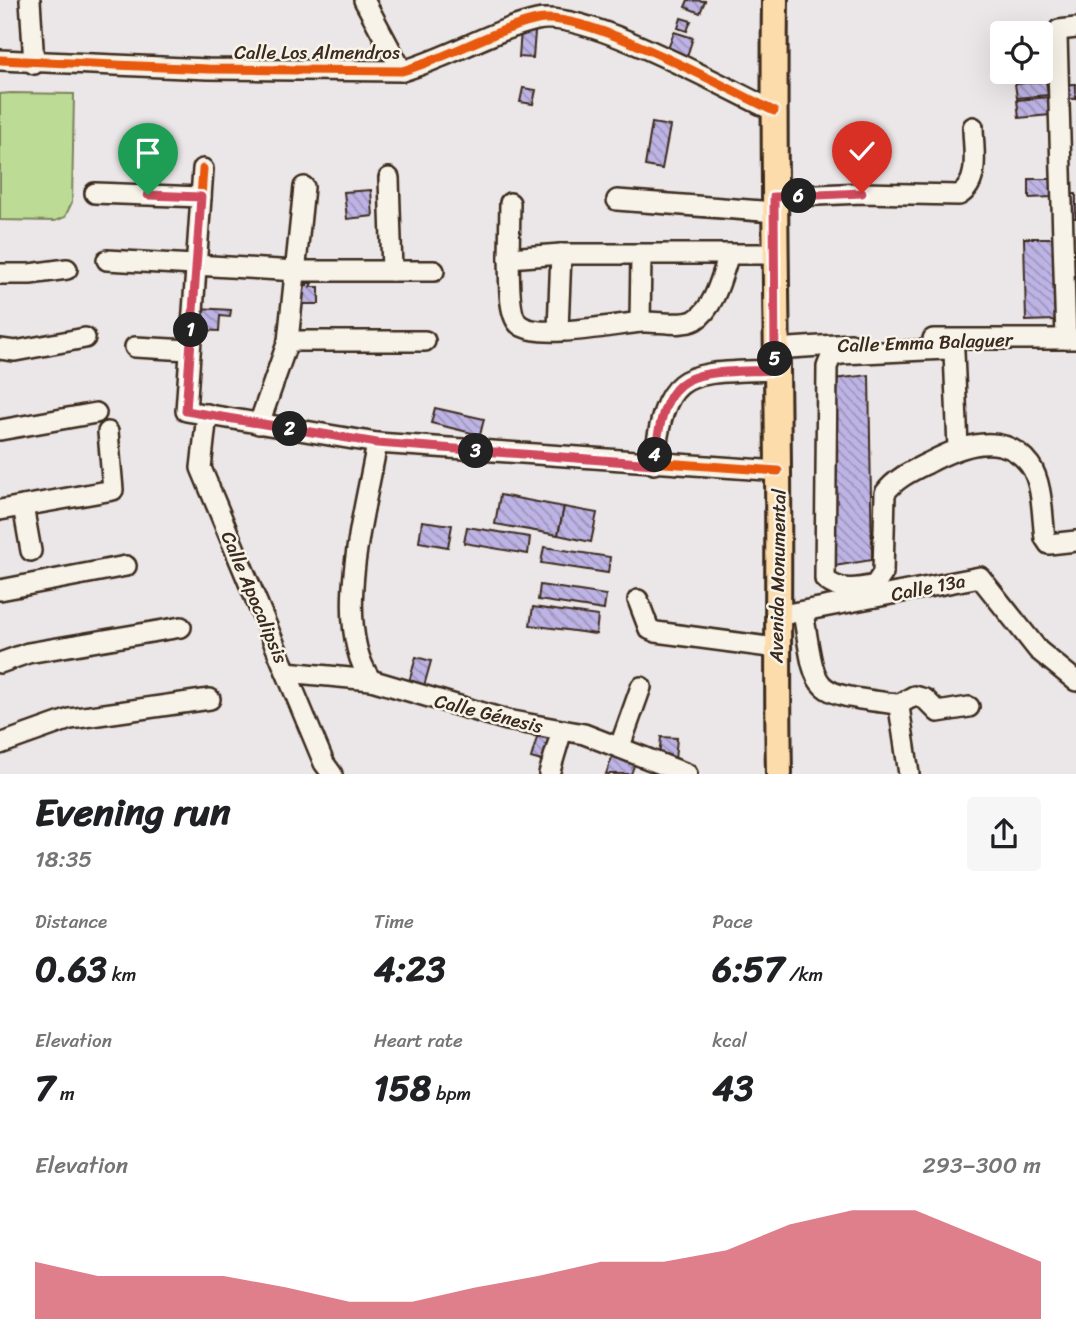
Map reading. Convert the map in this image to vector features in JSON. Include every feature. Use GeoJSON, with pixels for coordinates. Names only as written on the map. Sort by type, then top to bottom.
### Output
{"type":"FeatureCollection","features":[{"type":"Feature","properties":{"kind":"main road","name":"Avenida Monumental"},"geometry":{"type":"LineString","coordinates":[[775,0],[774,254],[778,471],[776,648],[779,774]]}},
{"type":"Feature","properties":{"kind":"street"},"geometry":{"type":"LineString","coordinates":[[30,0],[34,64]]}},
{"type":"Feature","properties":{"kind":"street"},"geometry":{"type":"LineString","coordinates":[[364,0],[402,71]]}},
{"type":"Feature","properties":{"kind":"street","name":"Calle Los Almendros"},"geometry":{"type":"LineString","coordinates":[[0,60],[34,64],[402,71],[427,64],[507,29],[539,20],[560,19],[619,38],[774,111]]}},
{"type":"Feature","properties":{"kind":"street"},"geometry":{"type":"LineString","coordinates":[[1067,29],[1071,339]]}},
{"type":"Feature","properties":{"kind":"street"},"geometry":{"type":"LineString","coordinates":[[617,200],[774,205],[862,193],[960,195],[970,189],[973,180],[973,127]]}},
{"type":"Feature","properties":{"kind":"street"},"geometry":{"type":"LineString","coordinates":[[203,169],[186,411],[377,443],[778,471]]}},
{"type":"Feature","properties":{"kind":"street"},"geometry":{"type":"LineString","coordinates":[[389,178],[392,271]]}},
{"type":"Feature","properties":{"kind":"street"},"geometry":{"type":"LineString","coordinates":[[259,424],[288,341],[304,187]]}},
{"type":"Feature","properties":{"kind":"street"},"geometry":{"type":"LineString","coordinates":[[95,193],[201,197]]}},
{"type":"Feature","properties":{"kind":"street"},"geometry":{"type":"LineString","coordinates":[[510,203],[512,315],[520,325],[533,329],[598,330],[640,322],[692,322],[702,314],[716,291],[729,254]]}},
{"type":"Feature","properties":{"kind":"street"},"geometry":{"type":"LineString","coordinates":[[509,258],[561,254],[774,254]]}},
{"type":"Feature","properties":{"kind":"street"},"geometry":{"type":"LineString","coordinates":[[558,329],[561,254]]}},
{"type":"Feature","properties":{"kind":"street"},"geometry":{"type":"LineString","coordinates":[[640,322],[641,256]]}},
{"type":"Feature","properties":{"kind":"street"},"geometry":{"type":"LineString","coordinates":[[107,260],[297,271],[434,271]]}},
{"type":"Feature","properties":{"kind":"street"},"geometry":{"type":"LineString","coordinates":[[0,274],[30,274],[67,269]]}},
{"type":"Feature","properties":{"kind":"street"},"geometry":{"type":"LineString","coordinates":[[5,351],[85,338]]}},
{"type":"Feature","properties":{"kind":"street","name":"Calle Emma Balaguer"},"geometry":{"type":"LineString","coordinates":[[654,464],[662,412],[668,396],[684,382],[707,373],[775,359],[922,340],[1071,339]]}},
{"type":"Feature","properties":{"kind":"street"},"geometry":{"type":"LineString","coordinates":[[288,341],[425,341]]}},
{"type":"Feature","properties":{"kind":"street"},"geometry":{"type":"LineString","coordinates":[[135,347],[189,350]]}},
{"type":"Feature","properties":{"kind":"street"},"geometry":{"type":"LineString","coordinates":[[957,448],[954,352],[946,349],[841,354],[831,358],[827,367],[825,579],[832,585],[853,590],[875,585],[883,573],[885,493],[903,476],[957,448],[989,443],[1011,450],[1025,460],[1037,480],[1045,538],[1049,544],[1076,541]]}},
{"type":"Feature","properties":{"kind":"street"},"geometry":{"type":"LineString","coordinates":[[0,430],[96,413]]}},
{"type":"Feature","properties":{"kind":"street","name":"Calle Apocalipsis"},"geometry":{"type":"LineString","coordinates":[[206,414],[201,468],[324,763],[332,774]]}},
{"type":"Feature","properties":{"kind":"street"},"geometry":{"type":"LineString","coordinates":[[0,510],[113,490],[108,432]]}},
{"type":"Feature","properties":{"kind":"street"},"geometry":{"type":"LineString","coordinates":[[371,680],[356,650],[351,611],[377,443]]}},
{"type":"Feature","properties":{"kind":"street"},"geometry":{"type":"LineString","coordinates":[[23,506],[31,551]]}},
{"type":"Feature","properties":{"kind":"street"},"geometry":{"type":"LineString","coordinates":[[0,590],[126,566]]}},
{"type":"Feature","properties":{"kind":"street","name":"Calle 13a"},"geometry":{"type":"LineString","coordinates":[[777,616],[980,577],[1038,650],[1076,681]]}},
{"type":"Feature","properties":{"kind":"street"},"geometry":{"type":"LineString","coordinates":[[638,600],[649,629],[656,632],[776,648]]}},
{"type":"Feature","properties":{"kind":"street"},"geometry":{"type":"LineString","coordinates":[[803,612],[812,667],[822,687],[846,697],[898,705],[915,696],[922,697],[938,712],[969,707]]}},
{"type":"Feature","properties":{"kind":"street"},"geometry":{"type":"LineString","coordinates":[[0,663],[28,653],[181,627]]}},
{"type":"Feature","properties":{"kind":"street","name":"Calle Génesis"},"geometry":{"type":"LineString","coordinates":[[286,672],[371,680],[507,720],[584,734],[620,746],[645,766],[687,774]]}},
{"type":"Feature","properties":{"kind":"street"},"geometry":{"type":"LineString","coordinates":[[620,746],[641,687]]}},
{"type":"Feature","properties":{"kind":"street"},"geometry":{"type":"LineString","coordinates":[[0,744],[70,719],[209,699]]}},
{"type":"Feature","properties":{"kind":"street"},"geometry":{"type":"LineString","coordinates":[[898,705],[909,774]]}},
{"type":"Feature","properties":{"kind":"street"},"geometry":{"type":"LineString","coordinates":[[549,774],[562,730]]}},
{"type":"Feature","properties":{"kind":"green space"},"geometry":{"type":"Polygon","coordinates":[[[0,94],[74,94],[72,202],[65,217],[55,221],[0,220],[0,94]]]}},
{"type":"Feature","properties":{"kind":"building"},"geometry":{"type":"Polygon","coordinates":[[[688,0],[705,1],[700,13],[685,7],[688,0]]]}},
{"type":"Feature","properties":{"kind":"building"},"geometry":{"type":"Polygon","coordinates":[[[681,18],[691,21],[687,31],[678,28],[681,18]]]}},
{"type":"Feature","properties":{"kind":"building"},"geometry":{"type":"Polygon","coordinates":[[[521,30],[535,32],[533,58],[519,57],[521,30]]]}},
{"type":"Feature","properties":{"kind":"building"},"geometry":{"type":"Polygon","coordinates":[[[674,32],[693,38],[686,59],[667,52],[674,32]]]}},
{"type":"Feature","properties":{"kind":"building"},"geometry":{"type":"Polygon","coordinates":[[[1015,84],[1046,84],[1048,95],[1017,98],[1015,84]]]}},
{"type":"Feature","properties":{"kind":"building"},"geometry":{"type":"Polygon","coordinates":[[[1064,84],[1076,84],[1076,99],[1064,99],[1064,84]]]}},
{"type":"Feature","properties":{"kind":"building"},"geometry":{"type":"Polygon","coordinates":[[[523,88],[536,90],[533,104],[520,102],[523,88]]]}},
{"type":"Feature","properties":{"kind":"building"},"geometry":{"type":"Polygon","coordinates":[[[1049,97],[1050,115],[1019,118],[1017,100],[1049,97]]]}},
{"type":"Feature","properties":{"kind":"building"},"geometry":{"type":"Polygon","coordinates":[[[652,123],[670,126],[662,169],[645,166],[652,123]]]}},
{"type":"Feature","properties":{"kind":"building"},"geometry":{"type":"Polygon","coordinates":[[[1029,179],[1053,179],[1053,197],[1029,198],[1029,179]]]}},
{"type":"Feature","properties":{"kind":"building"},"geometry":{"type":"Polygon","coordinates":[[[371,190],[373,216],[347,219],[344,192],[371,190]]]}},
{"type":"Feature","properties":{"kind":"building"},"geometry":{"type":"Polygon","coordinates":[[[1070,194],[1076,194],[1076,218],[1070,218],[1070,194]]]}},
{"type":"Feature","properties":{"kind":"building"},"geometry":{"type":"Polygon","coordinates":[[[1024,238],[1054,238],[1055,320],[1026,321],[1024,238]]]}},
{"type":"Feature","properties":{"kind":"building"},"geometry":{"type":"Polygon","coordinates":[[[307,283],[312,283],[310,287],[319,287],[319,304],[296,304],[301,286],[307,286],[307,283]]]}},
{"type":"Feature","properties":{"kind":"building"},"geometry":{"type":"Polygon","coordinates":[[[198,308],[231,310],[230,317],[220,316],[219,331],[197,330],[198,308]]]}},
{"type":"Feature","properties":{"kind":"building"},"geometry":{"type":"Polygon","coordinates":[[[869,375],[872,560],[828,567],[833,379],[869,375]]]}},
{"type":"Feature","properties":{"kind":"building"},"geometry":{"type":"Polygon","coordinates":[[[435,408],[484,419],[480,435],[431,423],[435,408]]]}},
{"type":"Feature","properties":{"kind":"building"},"geometry":{"type":"Polygon","coordinates":[[[500,495],[564,507],[558,535],[495,524],[500,495]]]}},
{"type":"Feature","properties":{"kind":"building"},"geometry":{"type":"Polygon","coordinates":[[[564,507],[597,513],[591,542],[558,535],[564,507]]]}},
{"type":"Feature","properties":{"kind":"building"},"geometry":{"type":"Polygon","coordinates":[[[422,521],[452,525],[448,547],[419,542],[422,521]]]}},
{"type":"Feature","properties":{"kind":"building"},"geometry":{"type":"Polygon","coordinates":[[[467,527],[530,537],[528,554],[464,543],[467,527]]]}},
{"type":"Feature","properties":{"kind":"building"},"geometry":{"type":"Polygon","coordinates":[[[544,547],[610,557],[608,573],[541,563],[544,547]]]}},
{"type":"Feature","properties":{"kind":"building"},"geometry":{"type":"Polygon","coordinates":[[[540,585],[606,595],[604,610],[538,600],[540,585]]]}},
{"type":"Feature","properties":{"kind":"building"},"geometry":{"type":"Polygon","coordinates":[[[533,607],[598,616],[596,634],[530,625],[533,607]]]}},
{"type":"Feature","properties":{"kind":"building"},"geometry":{"type":"Polygon","coordinates":[[[416,657],[431,661],[424,686],[409,682],[416,657]]]}},
{"type":"Feature","properties":{"kind":"building"},"geometry":{"type":"Polygon","coordinates":[[[538,734],[552,739],[545,762],[531,758],[538,734]]]}},
{"type":"Feature","properties":{"kind":"building"},"geometry":{"type":"Polygon","coordinates":[[[661,737],[677,738],[675,760],[659,758],[661,737]]]}},
{"type":"Feature","properties":{"kind":"building"},"geometry":{"type":"Polygon","coordinates":[[[613,754],[635,763],[631,774],[606,774],[613,754]]]}},
{"type":"Feature","properties":{"kind":"cycle path"},"geometry":{"type":"LineString","coordinates":[[0,60],[208,69],[402,71],[520,25],[537,20],[559,20],[587,26],[620,38],[774,111]]}},
{"type":"Feature","properties":{"kind":"cycle path"},"geometry":{"type":"LineString","coordinates":[[203,169],[186,411],[377,443],[778,471]]}},
{"type":"Feature","properties":{"kind":"route"},"geometry":{"type":"LineString","coordinates":[[148,195],[201,197],[186,411],[377,443],[654,464],[662,412],[668,396],[684,382],[707,373],[775,370],[774,197],[862,193]]}}]}
